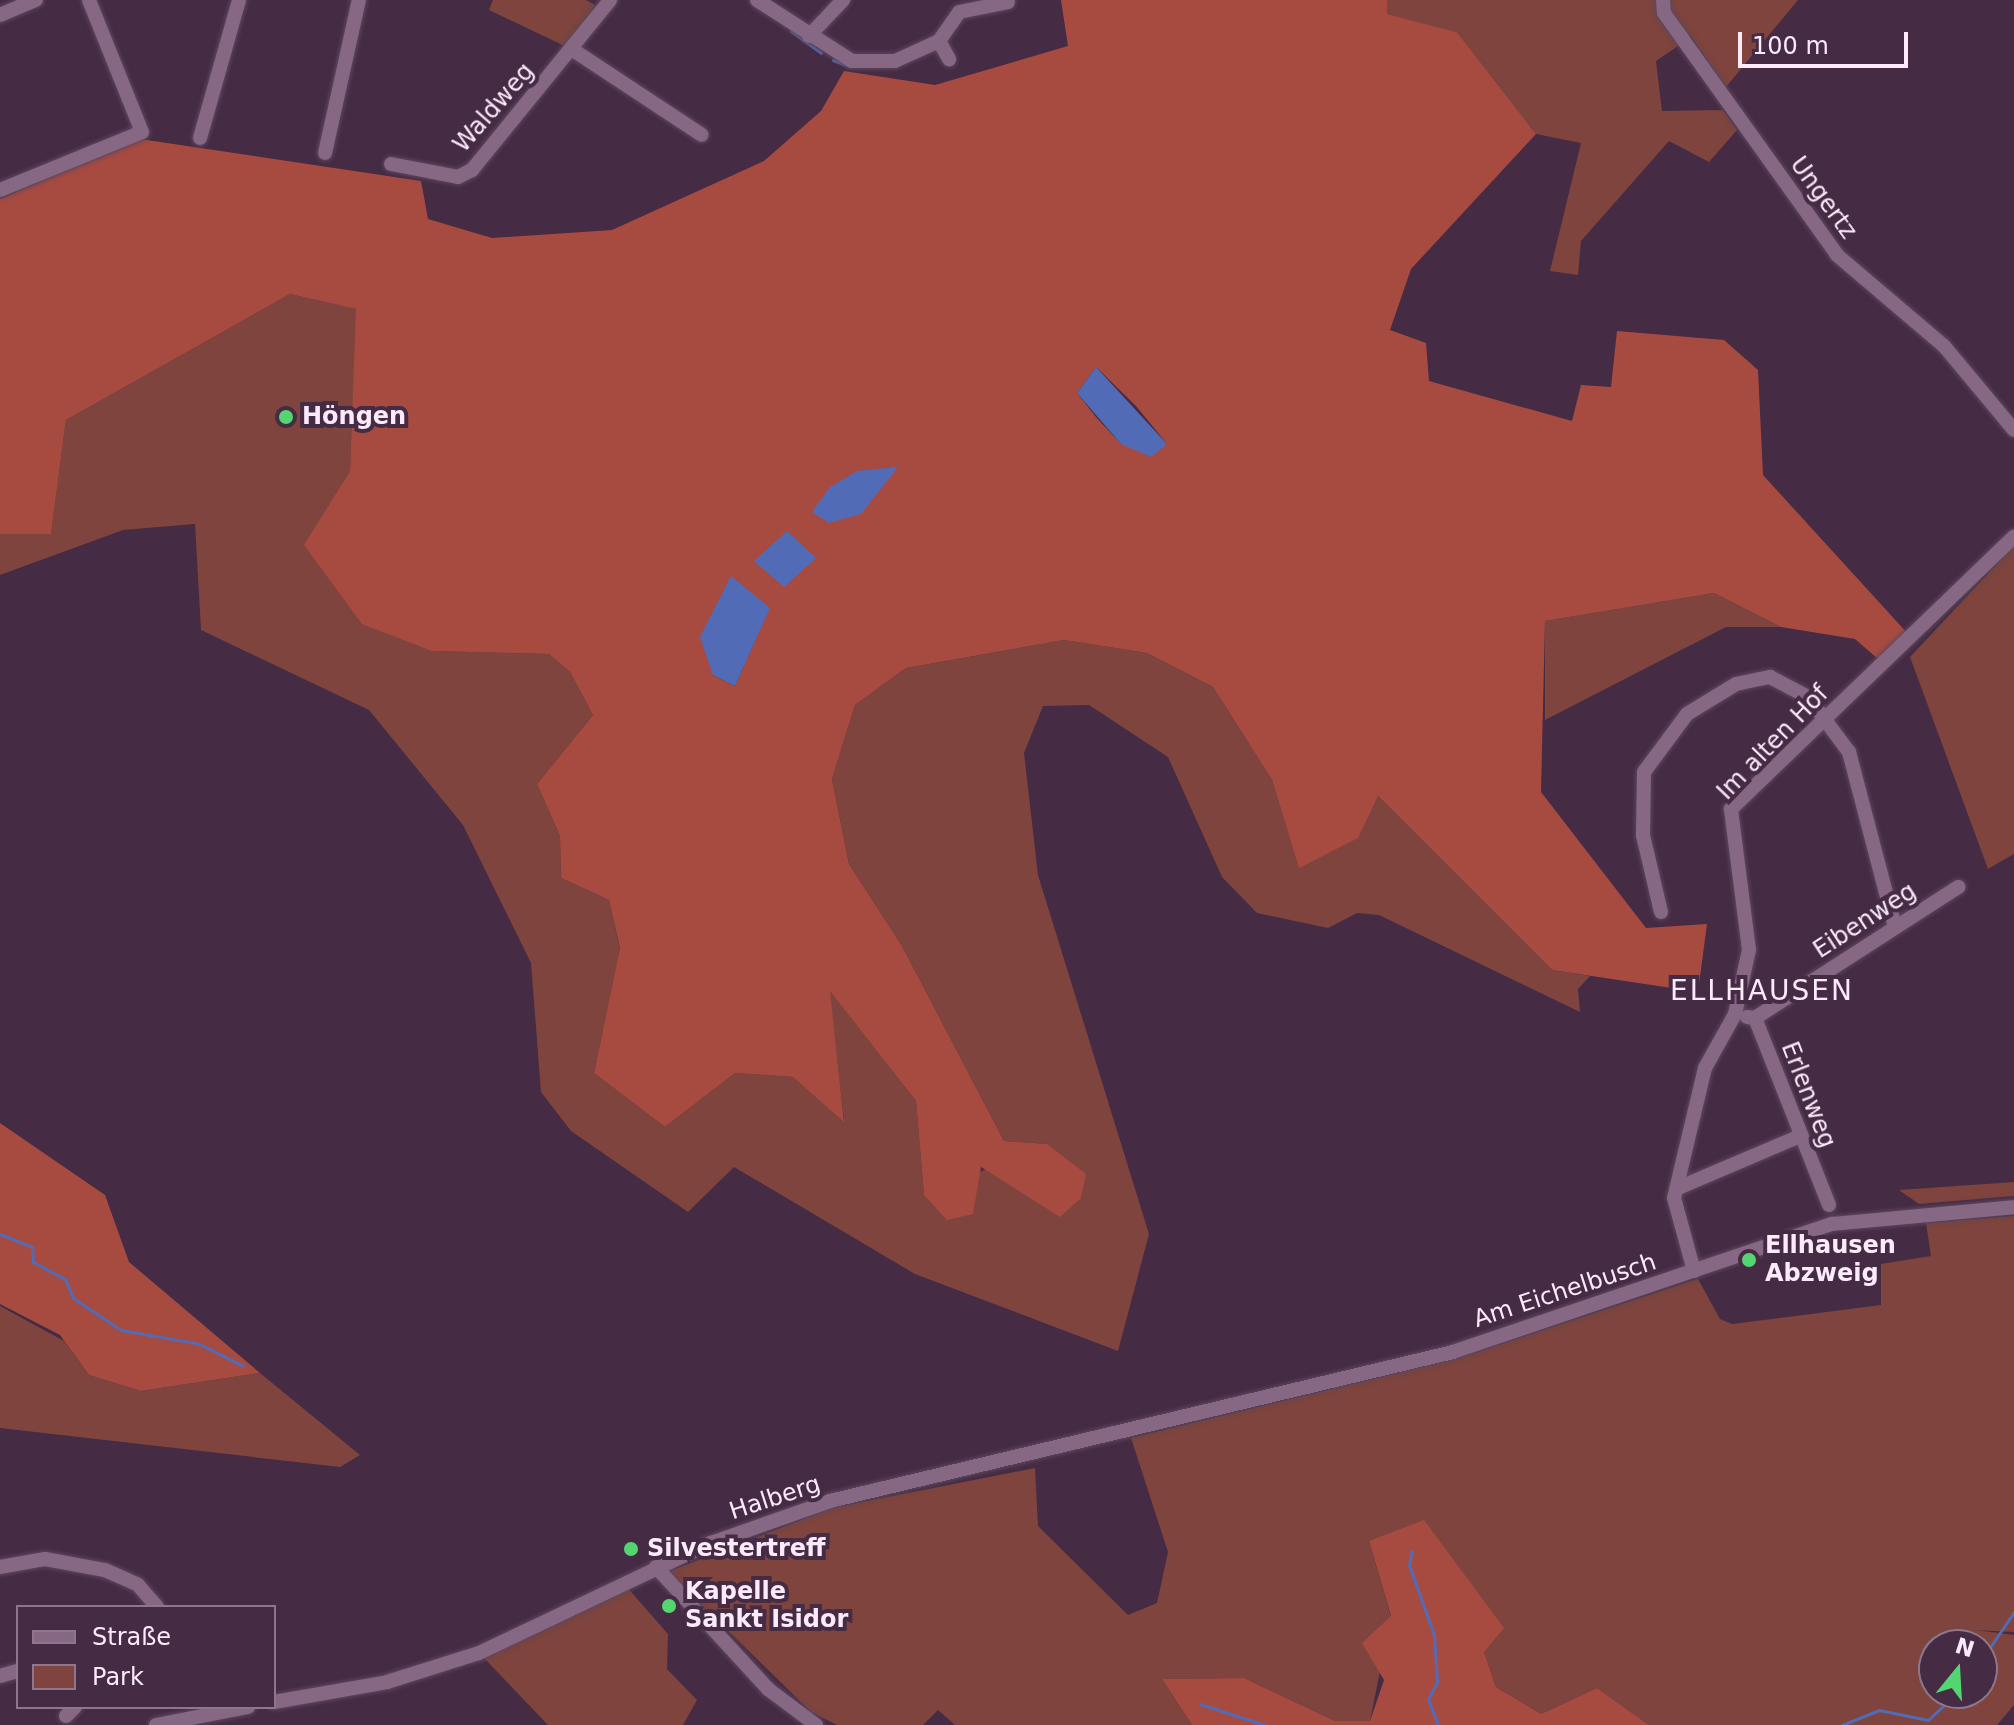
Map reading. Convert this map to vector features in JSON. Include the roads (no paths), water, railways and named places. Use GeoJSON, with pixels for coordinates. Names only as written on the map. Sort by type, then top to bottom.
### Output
{"type":"FeatureCollection","features":[{"type":"Feature","properties":{"kind":"street"},"geometry":{"type":"LineString","coordinates":[[0,15],[36,0]]}},
{"type":"Feature","properties":{"kind":"street"},"geometry":{"type":"LineString","coordinates":[[0,190],[142,132],[89,0]]}},
{"type":"Feature","properties":{"kind":"street"},"geometry":{"type":"LineString","coordinates":[[200,138],[239,0]]}},
{"type":"Feature","properties":{"kind":"street"},"geometry":{"type":"LineString","coordinates":[[325,153],[359,0]]}},
{"type":"Feature","properties":{"kind":"street","name":"Waldweg"},"geometry":{"type":"LineString","coordinates":[[391,164],[458,177],[472,170],[573,50],[610,0]]}},
{"type":"Feature","properties":{"kind":"street"},"geometry":{"type":"LineString","coordinates":[[757,0],[852,61],[895,61],[939,41],[959,12],[1008,2]]}},
{"type":"Feature","properties":{"kind":"street"},"geometry":{"type":"LineString","coordinates":[[809,36],[843,0]]}},
{"type":"Feature","properties":{"kind":"street","name":"Ungertz"},"geometry":{"type":"LineString","coordinates":[[1663,0],[1664,13],[1837,255],[1944,346],[2014,430]]}},
{"type":"Feature","properties":{"kind":"street"},"geometry":{"type":"LineString","coordinates":[[939,41],[949,59]]}},
{"type":"Feature","properties":{"kind":"street"},"geometry":{"type":"LineString","coordinates":[[573,50],[702,135]]}},
{"type":"Feature","properties":{"kind":"street","name":"Im alten Hof"},"geometry":{"type":"LineString","coordinates":[[1694,1271],[1676,1218],[1678,1188],[1705,1068],[1735,1014],[1750,923],[1731,809],[2014,537]]}},
{"type":"Feature","properties":{"kind":"street"},"geometry":{"type":"LineString","coordinates":[[1661,912],[1643,835],[1644,772],[1687,714],[1736,684],[1770,677],[1786,681],[1826,717],[1849,752],[1895,927]]}},
{"type":"Feature","properties":{"kind":"street","name":"Eibenweg"},"geometry":{"type":"LineString","coordinates":[[1755,1018],[1958,887]]}},
{"type":"Feature","properties":{"kind":"street","name":"Erlenweg"},"geometry":{"type":"LineString","coordinates":[[1735,1014],[1755,1018],[1829,1205]]}},
{"type":"Feature","properties":{"kind":"street"},"geometry":{"type":"LineString","coordinates":[[1678,1188],[1800,1136]]}},
{"type":"Feature","properties":{"kind":"street","name":"Am Eichelbusch"},"geometry":{"type":"LineString","coordinates":[[1132,1433],[1453,1352],[1832,1224],[2014,1207]]}},
{"type":"Feature","properties":{"kind":"street","name":"Halberg"},"geometry":{"type":"LineString","coordinates":[[276,1702],[387,1682],[479,1653],[656,1567],[830,1501],[1132,1433]]}},
{"type":"Feature","properties":{"kind":"street"},"geometry":{"type":"LineString","coordinates":[[0,1567],[45,1559],[90,1566],[138,1585],[155,1605]]}},
{"type":"Feature","properties":{"kind":"street"},"geometry":{"type":"LineString","coordinates":[[656,1567],[768,1689],[816,1725]]}},
{"type":"Feature","properties":{"kind":"street"},"geometry":{"type":"LineString","coordinates":[[156,1725],[182,1714],[229,1709]]}},
{"type":"Feature","properties":{"kind":"water"},"geometry":{"type":"Polygon","coordinates":[[[1096,367],[1167,444],[1151,457],[1121,444],[1077,393],[1096,367]]]}},
{"type":"Feature","properties":{"kind":"water"},"geometry":{"type":"Polygon","coordinates":[[[898,467],[861,514],[829,523],[812,512],[830,487],[857,471],[898,467]]]}},
{"type":"Feature","properties":{"kind":"water"},"geometry":{"type":"Polygon","coordinates":[[[787,531],[816,558],[784,587],[754,561],[787,531]]]}},
{"type":"Feature","properties":{"kind":"water"},"geometry":{"type":"Polygon","coordinates":[[[731,576],[770,608],[735,686],[713,675],[700,637],[731,576]]]}},
{"type":"Feature","properties":{"kind":"waterway"},"geometry":{"type":"LineString","coordinates":[[791,31],[821,53]]}},
{"type":"Feature","properties":{"kind":"waterway"},"geometry":{"type":"LineString","coordinates":[[833,60],[849,66]]}},
{"type":"Feature","properties":{"kind":"waterway"},"geometry":{"type":"LineString","coordinates":[[0,1234],[32,1247],[33,1262],[65,1279],[73,1298],[121,1330],[200,1344],[243,1366]]}},
{"type":"Feature","properties":{"kind":"waterway"},"geometry":{"type":"LineString","coordinates":[[1412,1550],[1409,1565],[1434,1635],[1437,1682],[1428,1699],[1438,1725]]}},
{"type":"Feature","properties":{"kind":"waterway"},"geometry":{"type":"LineString","coordinates":[[1998,1636],[2014,1612]]}},
{"type":"Feature","properties":{"kind":"waterway"},"geometry":{"type":"LineString","coordinates":[[1200,1704],[1265,1725]]}},
{"type":"Feature","properties":{"kind":"waterway"},"geometry":{"type":"LineString","coordinates":[[1842,1725],[1879,1710],[1928,1720],[1940,1709]]}},
{"type":"Feature","properties":{"kind":"place","name":"Höngen"},"geometry":{"type":"Point","coordinates":[286,417]}},
{"type":"Feature","properties":{"kind":"place","name":"Ellhausen Abzweig"},"geometry":{"type":"Point","coordinates":[1749,1260]}},
{"type":"Feature","properties":{"kind":"place","name":"Silvestertreff"},"geometry":{"type":"Point","coordinates":[631,1549]}},
{"type":"Feature","properties":{"kind":"place","name":"Kapelle Sankt Isidor"},"geometry":{"type":"Point","coordinates":[669,1606]}},
{"type":"Feature","properties":{"kind":"district","name":"ELLHAUSEN"},"geometry":{"type":"Point","coordinates":[1762,991]}}]}
